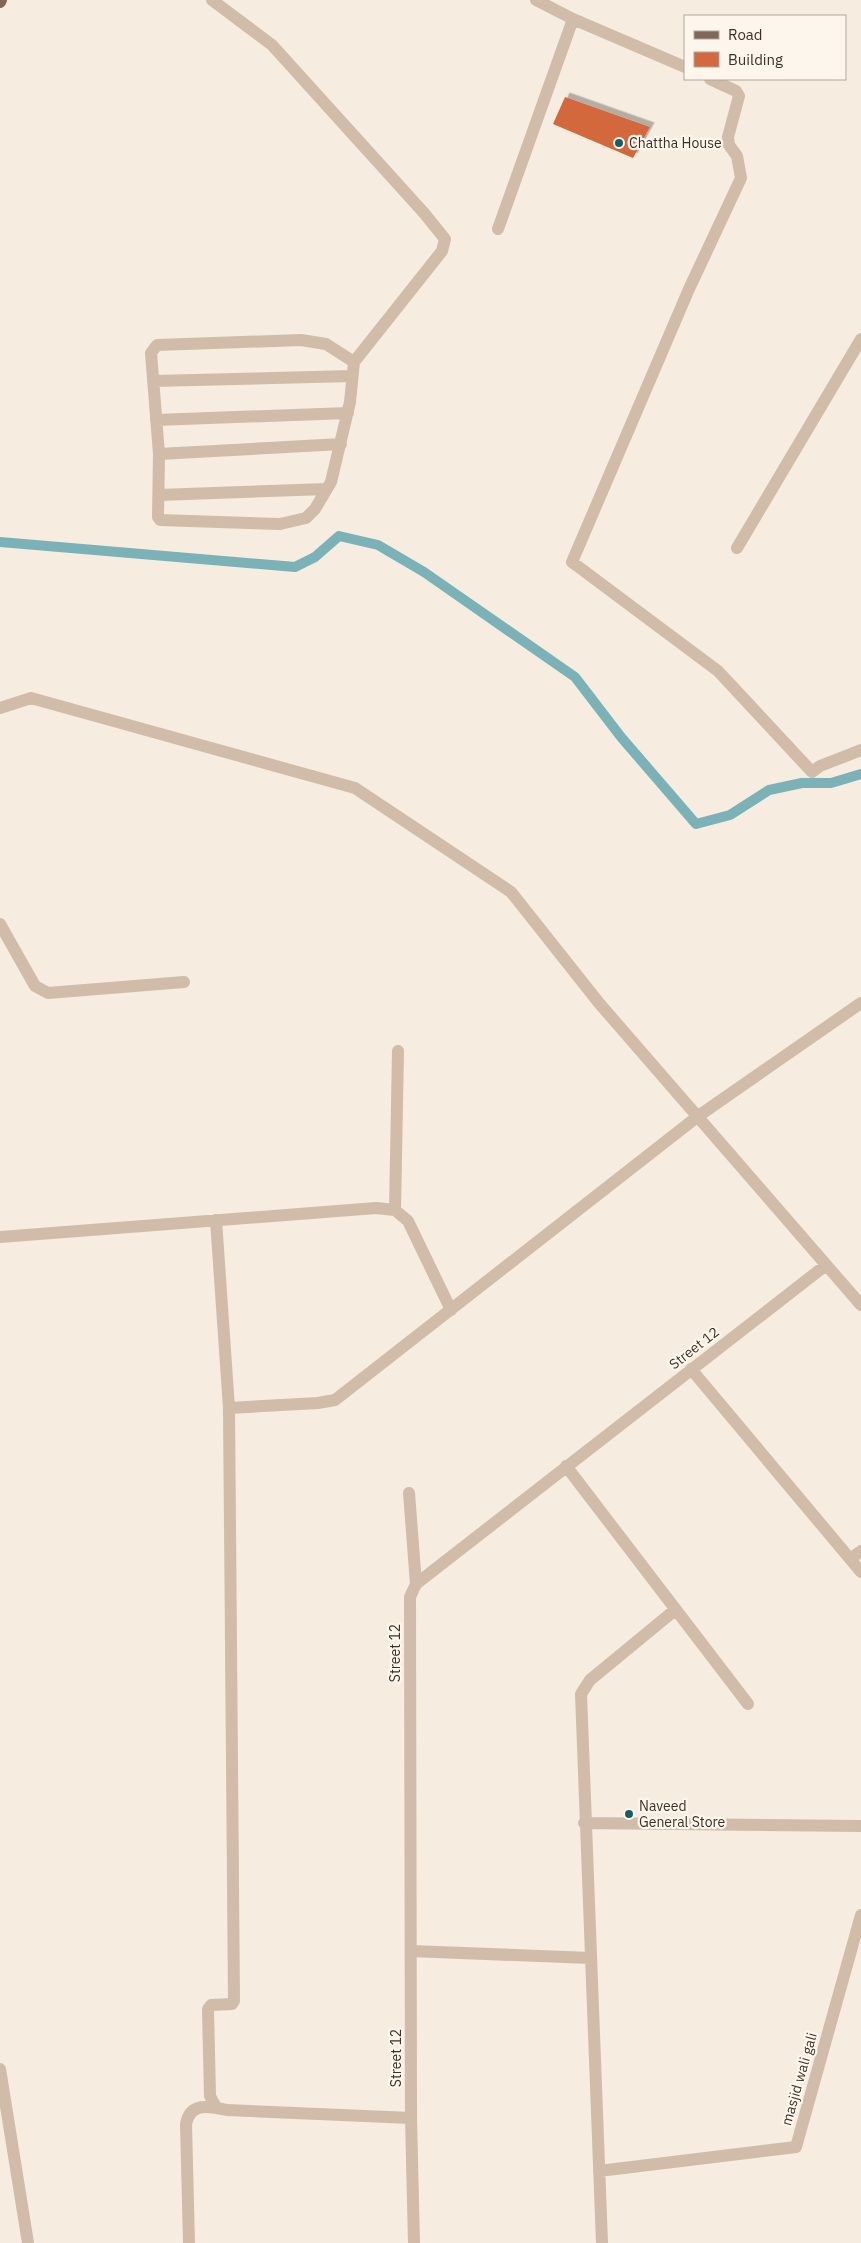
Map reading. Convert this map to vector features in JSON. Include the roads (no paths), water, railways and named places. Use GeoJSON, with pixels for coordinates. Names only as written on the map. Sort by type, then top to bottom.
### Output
{"type":"FeatureCollection","features":[{"type":"Feature","properties":{"kind":"street"},"geometry":{"type":"LineString","coordinates":[[212,0],[272,45],[417,205],[445,239],[442,251],[354,362],[348,413],[332,482],[315,510],[306,518],[280,524],[164,522],[160,520],[158,517],[159,454],[151,353],[157,345],[301,340],[326,344],[354,362]]}},
{"type":"Feature","properties":{"kind":"street"},"geometry":{"type":"LineString","coordinates":[[536,0],[573,19],[684,67]]}},
{"type":"Feature","properties":{"kind":"street"},"geometry":{"type":"LineString","coordinates":[[498,229],[573,19]]}},
{"type":"Feature","properties":{"kind":"street"},"geometry":{"type":"LineString","coordinates":[[712,80],[730,87],[739,96],[728,138],[729,145],[737,156],[741,178],[689,290],[572,562],[718,671],[812,772],[820,766],[861,750]]}},
{"type":"Feature","properties":{"kind":"street"},"geometry":{"type":"LineString","coordinates":[[737,548],[859,346]]}},
{"type":"Feature","properties":{"kind":"street"},"geometry":{"type":"LineString","coordinates":[[153,381],[352,376]]}},
{"type":"Feature","properties":{"kind":"street"},"geometry":{"type":"LineString","coordinates":[[156,420],[348,413]]}},
{"type":"Feature","properties":{"kind":"street"},"geometry":{"type":"LineString","coordinates":[[159,454],[341,444]]}},
{"type":"Feature","properties":{"kind":"street"},"geometry":{"type":"LineString","coordinates":[[158,495],[327,489]]}},
{"type":"Feature","properties":{"kind":"street"},"geometry":{"type":"LineString","coordinates":[[0,708],[32,698],[355,788],[511,892],[599,1003],[861,1305]]}},
{"type":"Feature","properties":{"kind":"street"},"geometry":{"type":"LineString","coordinates":[[0,924],[35,986],[48,993],[184,982]]}},
{"type":"Feature","properties":{"kind":"street"},"geometry":{"type":"LineString","coordinates":[[229,1408],[318,1403],[335,1400],[697,1117],[861,1003]]}},
{"type":"Feature","properties":{"kind":"street"},"geometry":{"type":"LineString","coordinates":[[395,1210],[398,1051]]}},
{"type":"Feature","properties":{"kind":"street"},"geometry":{"type":"LineString","coordinates":[[0,1237],[376,1208],[395,1210],[408,1221],[451,1310]]}},
{"type":"Feature","properties":{"kind":"street"},"geometry":{"type":"LineString","coordinates":[[216,1220],[229,1408],[234,2001],[232,2004],[211,2005],[208,2008],[210,2096],[216,2107]]}},
{"type":"Feature","properties":{"kind":"street","name":"Street 12"},"geometry":{"type":"LineString","coordinates":[[414,2243],[411,2118],[410,1597],[416,1584],[826,1264]]}},
{"type":"Feature","properties":{"kind":"street"},"geometry":{"type":"LineString","coordinates":[[691,1369],[861,1572]]}},
{"type":"Feature","properties":{"kind":"street"},"geometry":{"type":"LineString","coordinates":[[566,1466],[748,1704]]}},
{"type":"Feature","properties":{"kind":"street"},"geometry":{"type":"LineString","coordinates":[[409,1493],[416,1584]]}},
{"type":"Feature","properties":{"kind":"street"},"geometry":{"type":"LineString","coordinates":[[850,1559],[861,1551]]}},
{"type":"Feature","properties":{"kind":"street"},"geometry":{"type":"LineString","coordinates":[[602,2243],[584,1823],[581,1694],[590,1680],[675,1610]]}},
{"type":"Feature","properties":{"kind":"street"},"geometry":{"type":"LineString","coordinates":[[584,1823],[861,1826]]}},
{"type":"Feature","properties":{"kind":"street","name":"masjid wali gali"},"geometry":{"type":"LineString","coordinates":[[599,2171],[796,2147],[861,1915]]}},
{"type":"Feature","properties":{"kind":"street"},"geometry":{"type":"LineString","coordinates":[[411,1951],[590,1958]]}},
{"type":"Feature","properties":{"kind":"street"},"geometry":{"type":"LineString","coordinates":[[0,2069],[27,2243]]}},
{"type":"Feature","properties":{"kind":"street"},"geometry":{"type":"LineString","coordinates":[[189,2243],[186,2124],[188,2114],[195,2108],[216,2107],[227,2110],[411,2118]]}},
{"type":"Feature","properties":{"kind":"waterway"},"geometry":{"type":"LineString","coordinates":[[0,542],[295,567],[315,557],[339,536],[378,545],[424,572],[575,677],[621,737],[696,824],[730,815],[769,790],[802,783],[831,783],[861,774]]}},
{"type":"Feature","properties":{"kind":"place","name":"Chattha House"},"geometry":{"type":"Point","coordinates":[619,143]}},
{"type":"Feature","properties":{"kind":"place","name":"Naveed General Store"},"geometry":{"type":"Point","coordinates":[629,1814]}}]}
